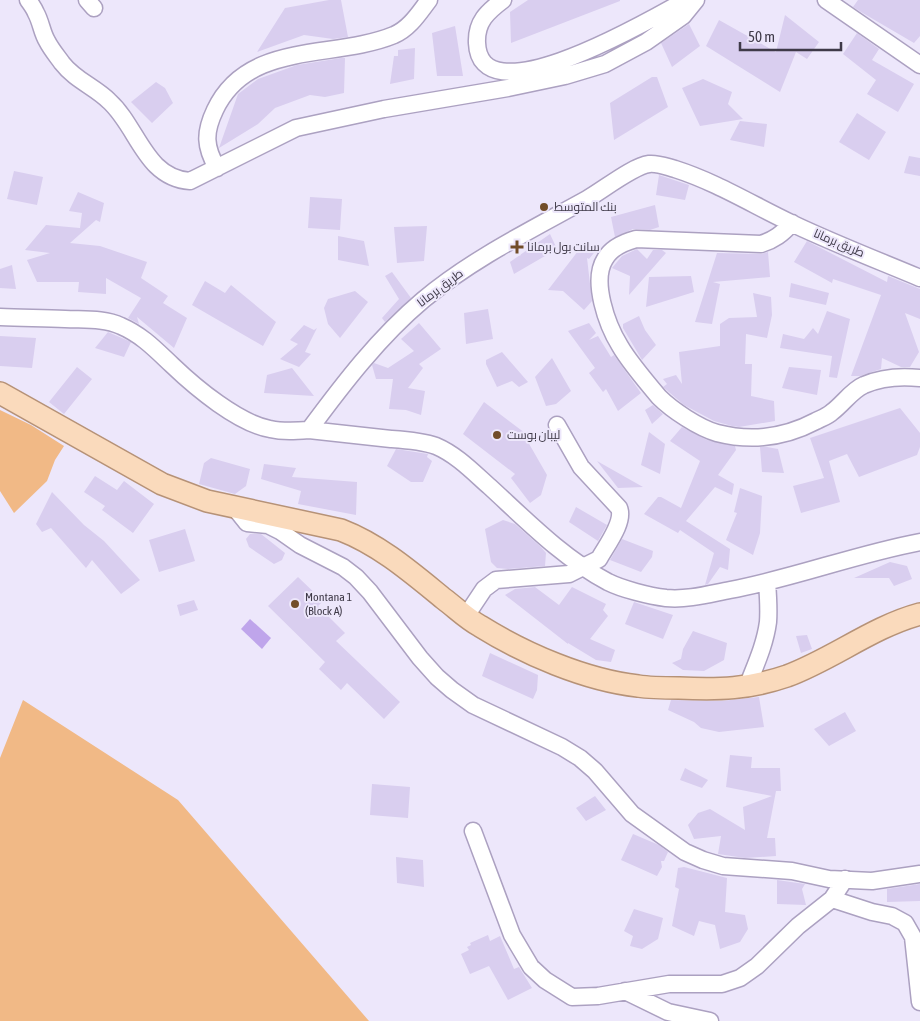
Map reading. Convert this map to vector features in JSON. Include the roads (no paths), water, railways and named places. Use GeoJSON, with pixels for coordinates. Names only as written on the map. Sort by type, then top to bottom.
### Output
{"type":"FeatureCollection","features":[{"type":"Feature","properties":{"kind":"main road"},"geometry":{"type":"LineString","coordinates":[[0,393],[162,484],[207,501],[341,530],[356,536],[391,557],[478,625],[513,645],[542,658],[598,678],[638,686],[711,690],[756,686],[816,664],[892,624],[920,614]]}},
{"type":"Feature","properties":{"kind":"street"},"geometry":{"type":"LineString","coordinates":[[217,168],[211,157],[206,140],[211,120],[219,102],[240,76],[255,67],[277,60],[367,44],[395,35],[413,22],[429,0]]}},
{"type":"Feature","properties":{"kind":"street"},"geometry":{"type":"LineString","coordinates":[[503,0],[487,14],[478,28],[477,44],[479,56],[490,68],[504,71],[530,70],[582,53],[616,38],[686,0]]}},
{"type":"Feature","properties":{"kind":"street"},"geometry":{"type":"LineString","coordinates":[[36,4],[46,40],[63,65],[83,84],[109,101],[125,119],[148,156],[160,169],[180,180],[190,181],[296,128],[384,109],[508,88],[565,76],[605,64],[646,42],[683,16],[696,0]]}},
{"type":"Feature","properties":{"kind":"street"},"geometry":{"type":"LineString","coordinates":[[826,0],[920,65]]}},
{"type":"Feature","properties":{"kind":"street","name":"طريق برمانا"},"geometry":{"type":"LineString","coordinates":[[308,430],[333,397],[380,342],[423,300],[459,272],[603,190],[634,169],[649,164],[661,165],[716,184],[792,223],[920,278]]}},
{"type":"Feature","properties":{"kind":"street"},"geometry":{"type":"LineString","coordinates":[[792,223],[783,233],[772,240],[760,244],[636,239],[619,246],[605,259],[599,280],[602,303],[610,328],[620,347],[659,396],[674,410],[715,432],[737,437],[764,438],[790,433],[830,414],[864,385],[890,377],[920,378]]}},
{"type":"Feature","properties":{"kind":"street"},"geometry":{"type":"LineString","coordinates":[[0,317],[108,321],[121,326],[145,339],[174,368],[223,407],[245,421],[269,429],[292,432],[308,430],[413,441],[434,446],[466,465],[565,553],[609,582],[638,592],[666,598],[689,598],[805,573],[882,549],[920,542]]}},
{"type":"Feature","properties":{"kind":"street"},"geometry":{"type":"LineString","coordinates":[[466,616],[484,589],[496,580],[568,574],[599,559],[620,522],[622,514],[615,503],[582,467],[557,425]]}},
{"type":"Feature","properties":{"kind":"street"},"geometry":{"type":"LineString","coordinates":[[235,508],[247,523],[268,525],[300,545],[336,563],[356,577],[370,592],[420,658],[452,690],[473,705],[562,747],[580,758],[595,771],[632,814],[685,852],[724,866],[786,870],[829,879],[872,881],[920,874]]}},
{"type":"Feature","properties":{"kind":"street"},"geometry":{"type":"LineString","coordinates":[[747,687],[766,635],[768,621],[767,582]]}},
{"type":"Feature","properties":{"kind":"street"},"geometry":{"type":"LineString","coordinates":[[473,831],[512,935],[531,967],[545,980],[572,997],[598,996],[669,984],[722,984],[740,978],[757,966],[798,926],[832,898],[845,879]]}},
{"type":"Feature","properties":{"kind":"street"},"geometry":{"type":"LineString","coordinates":[[832,898],[872,912],[892,916],[905,923],[913,937],[920,1002]]}},
{"type":"Feature","properties":{"kind":"street"},"geometry":{"type":"LineString","coordinates":[[626,991],[668,1012],[710,1021]]}},
{"type":"Feature","properties":{"kind":"place","name":"بنك المتوسط"},"geometry":{"type":"Point","coordinates":[544,207]}},
{"type":"Feature","properties":{"kind":"place","name":"سانت بول برمانا"},"geometry":{"type":"Point","coordinates":[517,247]}},
{"type":"Feature","properties":{"kind":"place","name":"ليبان بوست"},"geometry":{"type":"Point","coordinates":[497,435]}},
{"type":"Feature","properties":{"kind":"place","name":"Montana 1 (Block A)"},"geometry":{"type":"Point","coordinates":[295,604]}}]}
